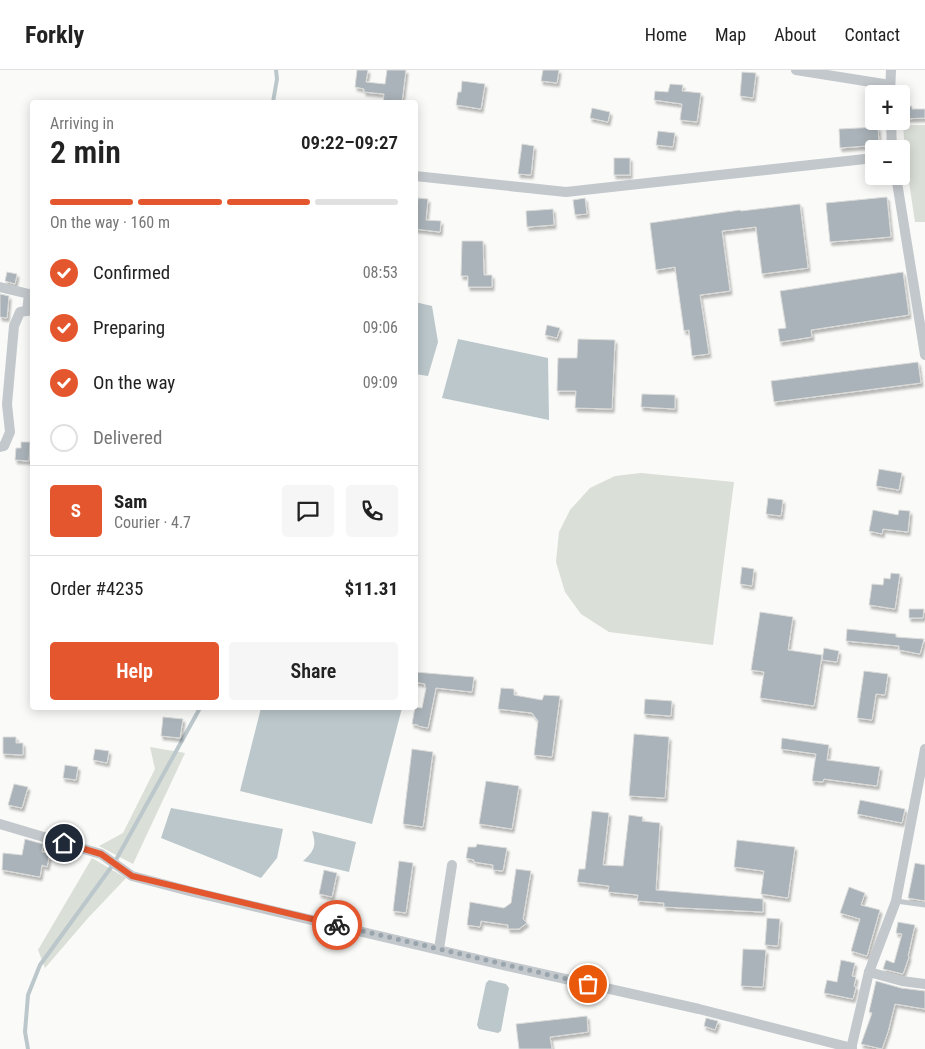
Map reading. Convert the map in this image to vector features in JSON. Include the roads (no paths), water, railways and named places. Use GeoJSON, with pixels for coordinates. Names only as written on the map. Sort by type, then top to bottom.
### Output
{"type":"FeatureCollection","features":[{"type":"Feature","properties":{"kind":"street"},"geometry":{"type":"LineString","coordinates":[[796,70],[870,85]]}},
{"type":"Feature","properties":{"kind":"street"},"geometry":{"type":"LineString","coordinates":[[890,85],[891,70]]}},
{"type":"Feature","properties":{"kind":"street"},"geometry":{"type":"LineString","coordinates":[[418,176],[566,192],[865,159]]}},
{"type":"Feature","properties":{"kind":"street"},"geometry":{"type":"LineString","coordinates":[[897,185],[925,355]]}},
{"type":"Feature","properties":{"kind":"street"},"geometry":{"type":"LineString","coordinates":[[0,287],[29,294],[30,311],[20,312],[14,326],[7,404],[10,432],[4,446],[0,446]]}},
{"type":"Feature","properties":{"kind":"street"},"geometry":{"type":"LineString","coordinates":[[0,824],[101,854],[132,876],[193,892],[699,1008],[851,1048],[870,972],[896,901],[925,749]]}},
{"type":"Feature","properties":{"kind":"street"},"geometry":{"type":"LineString","coordinates":[[439,949],[452,865]]}},
{"type":"Feature","properties":{"kind":"street"},"geometry":{"type":"LineString","coordinates":[[870,972],[902,981],[925,984]]}},
{"type":"Feature","properties":{"kind":"lane"},"geometry":{"type":"LineString","coordinates":[[896,901],[925,905]]}},
{"type":"Feature","properties":{"kind":"waterway"},"geometry":{"type":"LineString","coordinates":[[273,100],[277,79],[276,70]]}},
{"type":"Feature","properties":{"kind":"waterway"},"geometry":{"type":"LineString","coordinates":[[117,858],[199,710]]}},
{"type":"Feature","properties":{"kind":"waterway"},"geometry":{"type":"LineString","coordinates":[[28,1049],[25,1032],[28,995],[40,965],[112,866]]}}]}
